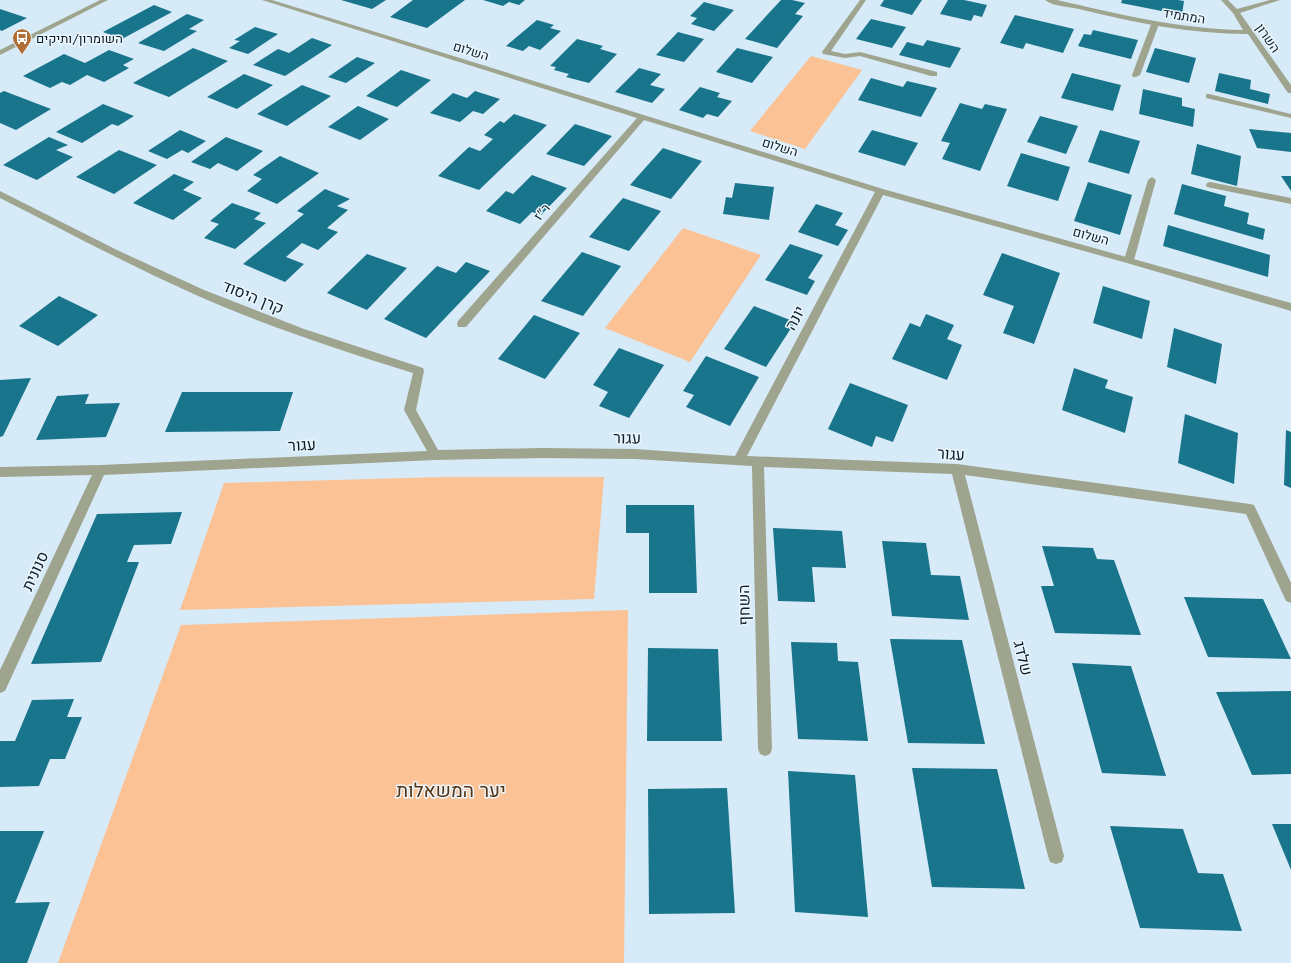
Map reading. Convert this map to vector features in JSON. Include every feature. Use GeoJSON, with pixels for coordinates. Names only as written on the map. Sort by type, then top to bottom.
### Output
{"type":"FeatureCollection","features":[{"type":"Feature","properties":{"kind":"street"},"geometry":{"type":"LineString","coordinates":[[0,53],[105,0]]}},
{"type":"Feature","properties":{"kind":"street","name":"השלום"},"geometry":{"type":"LineString","coordinates":[[265,0],[880,191],[1129,260],[1291,307]]}},
{"type":"Feature","properties":{"kind":"street"},"geometry":{"type":"LineString","coordinates":[[863,0],[826,52],[845,56],[860,54],[934,74]]}},
{"type":"Feature","properties":{"kind":"street","name":"המתמיד"},"geometry":{"type":"LineString","coordinates":[[1048,0],[1188,30],[1208,32],[1248,32],[1236,12]]}},
{"type":"Feature","properties":{"kind":"street","name":"השרון"},"geometry":{"type":"LineString","coordinates":[[1224,0],[1236,12],[1291,91]]}},
{"type":"Feature","properties":{"kind":"street"},"geometry":{"type":"LineString","coordinates":[[1236,12],[1277,0]]}},
{"type":"Feature","properties":{"kind":"street"},"geometry":{"type":"LineString","coordinates":[[1136,75],[1156,24]]}},
{"type":"Feature","properties":{"kind":"street"},"geometry":{"type":"LineString","coordinates":[[1209,96],[1291,116]]}},
{"type":"Feature","properties":{"kind":"street","name":"ר\"ז"},"geometry":{"type":"LineString","coordinates":[[462,324],[642,118]]}},
{"type":"Feature","properties":{"kind":"street"},"geometry":{"type":"LineString","coordinates":[[1129,260],[1152,180]]}},
{"type":"Feature","properties":{"kind":"street"},"geometry":{"type":"LineString","coordinates":[[1210,185],[1291,201]]}},
{"type":"Feature","properties":{"kind":"street","name":"יונה"},"geometry":{"type":"LineString","coordinates":[[738,460],[880,191]]}},
{"type":"Feature","properties":{"kind":"street","name":"קרן היסוד"},"geometry":{"type":"LineString","coordinates":[[0,194],[121,256],[228,304],[307,335],[419,371],[410,410],[435,455]]}},
{"type":"Feature","properties":{"kind":"street","name":"עגור"},"geometry":{"type":"LineString","coordinates":[[0,472],[100,470],[435,455],[542,454],[635,454],[790,464],[957,469],[1250,509],[1291,597]]}},
{"type":"Feature","properties":{"kind":"street","name":"השחף"},"geometry":{"type":"LineString","coordinates":[[758,461],[765,749]]}},
{"type":"Feature","properties":{"kind":"street","name":"שלדג"},"geometry":{"type":"LineString","coordinates":[[957,469],[1056,856]]}},
{"type":"Feature","properties":{"kind":"street","name":"סנונית"},"geometry":{"type":"LineString","coordinates":[[0,686],[100,470]]}},
{"type":"Feature","properties":{"kind":"green space"},"geometry":{"type":"Polygon","coordinates":[[[811,56],[862,70],[805,149],[750,131],[811,56]]]}},
{"type":"Feature","properties":{"kind":"green space"},"geometry":{"type":"Polygon","coordinates":[[[683,228],[761,255],[690,362],[605,328],[683,228]]]}},
{"type":"Feature","properties":{"kind":"green space"},"geometry":{"type":"Polygon","coordinates":[[[442,477],[604,477],[594,599],[180,610],[224,483],[442,477]]]}},
{"type":"Feature","properties":{"kind":"green space","name":"יער המשאלות"},"geometry":{"type":"Polygon","coordinates":[[[628,610],[624,963],[58,963],[181,625],[628,610]]]}},
{"type":"Feature","properties":{"kind":"building"},"geometry":{"type":"Polygon","coordinates":[[[341,0],[386,0],[372,9],[341,0]]]}},
{"type":"Feature","properties":{"kind":"building"},"geometry":{"type":"Polygon","coordinates":[[[413,0],[465,0],[427,28],[390,17],[413,0]]]}},
{"type":"Feature","properties":{"kind":"building"},"geometry":{"type":"Polygon","coordinates":[[[483,0],[525,0],[519,5],[509,2],[503,6],[483,0]]]}},
{"type":"Feature","properties":{"kind":"building"},"geometry":{"type":"Polygon","coordinates":[[[781,0],[792,0],[805,3],[795,14],[803,16],[777,48],[745,39],[781,0]]]}},
{"type":"Feature","properties":{"kind":"building"},"geometry":{"type":"Polygon","coordinates":[[[884,0],[922,0],[912,15],[880,6],[884,0]]]}},
{"type":"Feature","properties":{"kind":"building"},"geometry":{"type":"Polygon","coordinates":[[[948,0],[964,0],[987,5],[982,17],[974,15],[971,21],[940,14],[948,0]]]}},
{"type":"Feature","properties":{"kind":"building"},"geometry":{"type":"Polygon","coordinates":[[[1122,0],[1184,1],[1182,15],[1121,3],[1122,0]]]}},
{"type":"Feature","properties":{"kind":"building"},"geometry":{"type":"Polygon","coordinates":[[[704,2],[734,10],[714,31],[691,24],[697,18],[690,16],[704,2]]]}},
{"type":"Feature","properties":{"kind":"building"},"geometry":{"type":"Polygon","coordinates":[[[154,5],[172,12],[122,39],[103,32],[154,5]]]}},
{"type":"Feature","properties":{"kind":"building"},"geometry":{"type":"Polygon","coordinates":[[[0,9],[27,18],[2,31],[0,30],[0,9]]]}},
{"type":"Feature","properties":{"kind":"building"},"geometry":{"type":"Polygon","coordinates":[[[187,14],[204,20],[189,29],[197,31],[164,51],[138,43],[187,14]]]}},
{"type":"Feature","properties":{"kind":"building"},"geometry":{"type":"Polygon","coordinates":[[[1015,15],[1074,29],[1063,53],[1026,43],[1023,49],[1000,43],[1015,15]]]}},
{"type":"Feature","properties":{"kind":"building"},"geometry":{"type":"Polygon","coordinates":[[[871,19],[906,27],[892,48],[856,39],[871,19]]]}},
{"type":"Feature","properties":{"kind":"building"},"geometry":{"type":"Polygon","coordinates":[[[537,20],[554,25],[550,28],[561,31],[540,50],[529,46],[523,51],[506,46],[537,20]]]}},
{"type":"Feature","properties":{"kind":"building"},"geometry":{"type":"Polygon","coordinates":[[[255,27],[278,34],[248,54],[229,48],[240,41],[234,40],[255,27]]]}},
{"type":"Feature","properties":{"kind":"building"},"geometry":{"type":"Polygon","coordinates":[[[1093,30],[1138,40],[1131,59],[1078,46],[1084,34],[1091,35],[1093,30]]]}},
{"type":"Feature","properties":{"kind":"building"},"geometry":{"type":"Polygon","coordinates":[[[678,32],[704,39],[684,62],[656,55],[678,32]]]}},
{"type":"Feature","properties":{"kind":"building"},"geometry":{"type":"Polygon","coordinates":[[[312,38],[332,45],[285,76],[253,65],[278,49],[289,53],[312,38]]]}},
{"type":"Feature","properties":{"kind":"building"},"geometry":{"type":"Polygon","coordinates":[[[577,39],[603,46],[600,49],[617,54],[589,83],[566,77],[569,74],[554,70],[556,67],[550,66],[577,39]]]}},
{"type":"Feature","properties":{"kind":"building"},"geometry":{"type":"Polygon","coordinates":[[[927,40],[961,48],[950,68],[899,55],[907,42],[923,46],[927,40]]]}},
{"type":"Feature","properties":{"kind":"building"},"geometry":{"type":"Polygon","coordinates":[[[193,48],[228,61],[169,97],[133,83],[193,48]]]}},
{"type":"Feature","properties":{"kind":"building"},"geometry":{"type":"Polygon","coordinates":[[[737,48],[773,57],[752,83],[716,72],[737,48]]]}},
{"type":"Feature","properties":{"kind":"building"},"geometry":{"type":"Polygon","coordinates":[[[1155,48],[1196,58],[1189,83],[1146,72],[1155,48]]]}},
{"type":"Feature","properties":{"kind":"building"},"geometry":{"type":"Polygon","coordinates":[[[109,50],[134,59],[123,65],[129,68],[104,82],[87,75],[70,85],[62,82],[50,88],[23,76],[64,54],[85,63],[109,50]]]}},
{"type":"Feature","properties":{"kind":"building"},"geometry":{"type":"Polygon","coordinates":[[[357,57],[375,63],[346,83],[328,77],[357,57]]]}},
{"type":"Feature","properties":{"kind":"building"},"geometry":{"type":"Polygon","coordinates":[[[639,68],[661,74],[650,85],[665,89],[652,103],[615,92],[639,68]]]}},
{"type":"Feature","properties":{"kind":"building"},"geometry":{"type":"Polygon","coordinates":[[[401,70],[431,80],[397,107],[366,96],[401,70]]]}},
{"type":"Feature","properties":{"kind":"building"},"geometry":{"type":"Polygon","coordinates":[[[1072,73],[1121,85],[1113,111],[1061,98],[1072,73]]]}},
{"type":"Feature","properties":{"kind":"building"},"geometry":{"type":"Polygon","coordinates":[[[1219,73],[1251,80],[1250,89],[1270,94],[1268,104],[1215,91],[1219,73]]]}},
{"type":"Feature","properties":{"kind":"building"},"geometry":{"type":"Polygon","coordinates":[[[244,74],[273,85],[237,109],[207,97],[244,74]]]}},
{"type":"Feature","properties":{"kind":"building"},"geometry":{"type":"Polygon","coordinates":[[[871,78],[903,87],[907,81],[937,88],[921,117],[858,100],[871,78]]]}},
{"type":"Feature","properties":{"kind":"building"},"geometry":{"type":"Polygon","coordinates":[[[302,85],[331,96],[287,126],[257,114],[302,85]]]}},
{"type":"Feature","properties":{"kind":"building"},"geometry":{"type":"Polygon","coordinates":[[[700,87],[720,93],[717,97],[732,101],[718,117],[707,114],[703,118],[679,110],[700,87]]]}},
{"type":"Feature","properties":{"kind":"building"},"geometry":{"type":"Polygon","coordinates":[[[1143,89],[1182,98],[1182,106],[1195,109],[1193,127],[1139,114],[1143,89]]]}},
{"type":"Feature","properties":{"kind":"building"},"geometry":{"type":"Polygon","coordinates":[[[4,91],[51,109],[16,130],[0,123],[0,93],[4,91]]]}},
{"type":"Feature","properties":{"kind":"building"},"geometry":{"type":"Polygon","coordinates":[[[475,91],[500,99],[483,114],[473,111],[460,122],[430,113],[453,93],[467,98],[475,91]]]}},
{"type":"Feature","properties":{"kind":"building"},"geometry":{"type":"Polygon","coordinates":[[[960,103],[982,109],[985,104],[1007,109],[980,171],[942,159],[950,143],[941,141],[960,103]]]}},
{"type":"Feature","properties":{"kind":"building"},"geometry":{"type":"Polygon","coordinates":[[[103,104],[134,116],[118,126],[112,124],[82,143],[56,132],[103,104]]]}},
{"type":"Feature","properties":{"kind":"building"},"geometry":{"type":"Polygon","coordinates":[[[358,106],[389,119],[360,140],[328,127],[358,106]]]}},
{"type":"Feature","properties":{"kind":"building"},"geometry":{"type":"Polygon","coordinates":[[[514,114],[547,125],[479,190],[438,176],[469,147],[480,151],[493,139],[484,135],[500,121],[504,123],[514,114]]]}},
{"type":"Feature","properties":{"kind":"building"},"geometry":{"type":"Polygon","coordinates":[[[1040,116],[1078,126],[1066,154],[1027,142],[1040,116]]]}},
{"type":"Feature","properties":{"kind":"building"},"geometry":{"type":"Polygon","coordinates":[[[575,124],[612,136],[584,166],[546,154],[575,124]]]}},
{"type":"Feature","properties":{"kind":"building"},"geometry":{"type":"Polygon","coordinates":[[[1249,129],[1291,133],[1291,152],[1257,148],[1249,129]]]}},
{"type":"Feature","properties":{"kind":"building"},"geometry":{"type":"Polygon","coordinates":[[[180,130],[206,141],[188,153],[182,150],[167,159],[148,151],[180,130]]]}},
{"type":"Feature","properties":{"kind":"building"},"geometry":{"type":"Polygon","coordinates":[[[872,130],[918,143],[905,166],[858,152],[872,130]]]}},
{"type":"Feature","properties":{"kind":"building"},"geometry":{"type":"Polygon","coordinates":[[[1100,130],[1140,141],[1129,174],[1088,162],[1100,130]]]}},
{"type":"Feature","properties":{"kind":"building"},"geometry":{"type":"Polygon","coordinates":[[[49,137],[68,145],[56,150],[73,157],[37,180],[3,165],[49,137]]]}},
{"type":"Feature","properties":{"kind":"building"},"geometry":{"type":"Polygon","coordinates":[[[226,137],[263,151],[237,171],[218,163],[210,169],[191,162],[226,137]]]}},
{"type":"Feature","properties":{"kind":"building"},"geometry":{"type":"Polygon","coordinates":[[[1197,144],[1241,156],[1237,186],[1191,174],[1197,144]]]}},
{"type":"Feature","properties":{"kind":"building"},"geometry":{"type":"Polygon","coordinates":[[[663,148],[702,161],[671,199],[630,185],[663,148]]]}},
{"type":"Feature","properties":{"kind":"building"},"geometry":{"type":"Polygon","coordinates":[[[119,150],[157,165],[114,194],[76,177],[119,150]]]}},
{"type":"Feature","properties":{"kind":"building"},"geometry":{"type":"Polygon","coordinates":[[[1021,153],[1070,167],[1058,201],[1007,186],[1021,153]]]}},
{"type":"Feature","properties":{"kind":"building"},"geometry":{"type":"Polygon","coordinates":[[[280,156],[319,173],[277,204],[247,191],[262,179],[253,175],[280,156]]]}},
{"type":"Feature","properties":{"kind":"building"},"geometry":{"type":"Polygon","coordinates":[[[174,174],[194,182],[183,190],[202,198],[173,220],[133,203],[174,174]]]}},
{"type":"Feature","properties":{"kind":"building"},"geometry":{"type":"Polygon","coordinates":[[[532,175],[567,188],[541,215],[532,212],[520,224],[486,211],[506,191],[513,194],[532,175]]]}},
{"type":"Feature","properties":{"kind":"building"},"geometry":{"type":"Polygon","coordinates":[[[1281,176],[1291,176],[1291,191],[1281,176]]]}},
{"type":"Feature","properties":{"kind":"building"},"geometry":{"type":"Polygon","coordinates":[[[1088,182],[1132,195],[1120,235],[1074,221],[1088,182]]]}},
{"type":"Feature","properties":{"kind":"building"},"geometry":{"type":"Polygon","coordinates":[[[735,183],[774,187],[769,220],[723,214],[726,197],[732,198],[735,183]]]}},
{"type":"Feature","properties":{"kind":"building"},"geometry":{"type":"Polygon","coordinates":[[[1182,184],[1226,196],[1224,206],[1249,213],[1247,224],[1265,229],[1263,240],[1174,214],[1182,184]]]}},
{"type":"Feature","properties":{"kind":"building"},"geometry":{"type":"Polygon","coordinates":[[[325,189],[350,199],[337,206],[348,210],[327,228],[338,232],[318,250],[302,243],[286,257],[304,264],[285,282],[243,264],[304,214],[297,211],[325,189]]]}},
{"type":"Feature","properties":{"kind":"building"},"geometry":{"type":"Polygon","coordinates":[[[623,198],[661,211],[629,251],[589,237],[623,198]]]}},
{"type":"Feature","properties":{"kind":"building"},"geometry":{"type":"Polygon","coordinates":[[[232,203],[261,213],[254,219],[266,223],[235,249],[204,238],[219,224],[210,221],[232,203]]]}},
{"type":"Feature","properties":{"kind":"building"},"geometry":{"type":"Polygon","coordinates":[[[816,204],[843,213],[835,225],[848,230],[838,246],[798,232],[816,204]]]}},
{"type":"Feature","properties":{"kind":"building"},"geometry":{"type":"Polygon","coordinates":[[[1168,225],[1270,255],[1268,277],[1163,246],[1168,225]]]}},
{"type":"Feature","properties":{"kind":"building"},"geometry":{"type":"Polygon","coordinates":[[[790,244],[823,255],[808,278],[815,281],[807,295],[765,280],[790,244]]]}},
{"type":"Feature","properties":{"kind":"building"},"geometry":{"type":"Polygon","coordinates":[[[582,252],[621,266],[583,316],[541,301],[582,252]]]}},
{"type":"Feature","properties":{"kind":"building"},"geometry":{"type":"Polygon","coordinates":[[[1002,253],[1060,273],[1034,344],[1003,333],[1014,306],[983,295],[1002,253]]]}},
{"type":"Feature","properties":{"kind":"building"},"geometry":{"type":"Polygon","coordinates":[[[367,254],[407,268],[367,310],[327,293],[367,254]]]}},
{"type":"Feature","properties":{"kind":"building"},"geometry":{"type":"Polygon","coordinates":[[[466,262],[490,271],[426,338],[384,319],[437,266],[456,273],[466,262]]]}},
{"type":"Feature","properties":{"kind":"building"},"geometry":{"type":"Polygon","coordinates":[[[1103,286],[1150,301],[1142,339],[1093,323],[1103,286]]]}},
{"type":"Feature","properties":{"kind":"building"},"geometry":{"type":"Polygon","coordinates":[[[59,296],[98,315],[58,346],[19,326],[59,296]]]}},
{"type":"Feature","properties":{"kind":"building"},"geometry":{"type":"Polygon","coordinates":[[[754,306],[795,322],[766,367],[724,349],[754,306]]]}},
{"type":"Feature","properties":{"kind":"building"},"geometry":{"type":"Polygon","coordinates":[[[926,314],[954,325],[947,339],[962,345],[947,380],[892,359],[910,323],[920,327],[926,314]]]}},
{"type":"Feature","properties":{"kind":"building"},"geometry":{"type":"Polygon","coordinates":[[[534,315],[580,333],[545,379],[498,359],[534,315]]]}},
{"type":"Feature","properties":{"kind":"building"},"geometry":{"type":"Polygon","coordinates":[[[1174,328],[1222,344],[1216,384],[1167,367],[1174,328]]]}},
{"type":"Feature","properties":{"kind":"building"},"geometry":{"type":"Polygon","coordinates":[[[619,348],[664,365],[629,418],[599,406],[608,392],[593,385],[619,348]]]}},
{"type":"Feature","properties":{"kind":"building"},"geometry":{"type":"Polygon","coordinates":[[[706,356],[759,377],[730,426],[686,407],[694,395],[683,391],[706,356]]]}},
{"type":"Feature","properties":{"kind":"building"},"geometry":{"type":"Polygon","coordinates":[[[1074,368],[1108,380],[1105,388],[1133,397],[1125,433],[1062,410],[1074,368]]]}},
{"type":"Feature","properties":{"kind":"building"},"geometry":{"type":"Polygon","coordinates":[[[31,378],[3,436],[0,437],[0,380],[31,378]]]}},
{"type":"Feature","properties":{"kind":"building"},"geometry":{"type":"Polygon","coordinates":[[[850,383],[908,405],[893,442],[876,436],[872,447],[828,429],[850,383]]]}},
{"type":"Feature","properties":{"kind":"building"},"geometry":{"type":"Polygon","coordinates":[[[182,392],[293,392],[280,431],[165,432],[182,392]]]}},
{"type":"Feature","properties":{"kind":"building"},"geometry":{"type":"Polygon","coordinates":[[[89,394],[85,404],[120,403],[106,437],[36,440],[57,396],[89,394]]]}},
{"type":"Feature","properties":{"kind":"building"},"geometry":{"type":"Polygon","coordinates":[[[1185,414],[1238,433],[1234,484],[1178,463],[1185,414]]]}},
{"type":"Feature","properties":{"kind":"building"},"geometry":{"type":"Polygon","coordinates":[[[1286,430],[1291,432],[1291,488],[1284,485],[1286,430]]]}},
{"type":"Feature","properties":{"kind":"building"},"geometry":{"type":"Polygon","coordinates":[[[626,505],[694,505],[697,593],[649,593],[649,533],[626,533],[626,505]]]}},
{"type":"Feature","properties":{"kind":"building"},"geometry":{"type":"Polygon","coordinates":[[[182,512],[171,544],[134,545],[127,562],[139,562],[101,662],[31,664],[97,514],[182,512]]]}},
{"type":"Feature","properties":{"kind":"building"},"geometry":{"type":"Polygon","coordinates":[[[773,528],[842,531],[846,568],[812,567],[815,602],[778,601],[773,528]]]}},
{"type":"Feature","properties":{"kind":"building"},"geometry":{"type":"Polygon","coordinates":[[[882,541],[926,543],[931,575],[960,576],[969,620],[892,616],[882,541]]]}},
{"type":"Feature","properties":{"kind":"building"},"geometry":{"type":"Polygon","coordinates":[[[1042,546],[1093,548],[1097,559],[1114,560],[1141,635],[1055,633],[1041,586],[1054,586],[1042,546]]]}},
{"type":"Feature","properties":{"kind":"building"},"geometry":{"type":"Polygon","coordinates":[[[1184,597],[1263,599],[1291,659],[1208,657],[1184,597]]]}},
{"type":"Feature","properties":{"kind":"building"},"geometry":{"type":"Polygon","coordinates":[[[890,639],[962,640],[985,744],[908,743],[890,639]]]}},
{"type":"Feature","properties":{"kind":"building"},"geometry":{"type":"Polygon","coordinates":[[[791,642],[837,643],[838,661],[858,662],[868,741],[798,739],[791,642]]]}},
{"type":"Feature","properties":{"kind":"building"},"geometry":{"type":"Polygon","coordinates":[[[648,648],[718,649],[722,741],[647,741],[648,648]]]}},
{"type":"Feature","properties":{"kind":"building"},"geometry":{"type":"Polygon","coordinates":[[[1072,663],[1131,666],[1166,776],[1102,773],[1072,663]]]}},
{"type":"Feature","properties":{"kind":"building"},"geometry":{"type":"Polygon","coordinates":[[[1291,691],[1291,774],[1252,775],[1216,692],[1291,691]]]}},
{"type":"Feature","properties":{"kind":"building"},"geometry":{"type":"Polygon","coordinates":[[[74,699],[67,717],[82,717],[65,759],[50,759],[39,786],[0,787],[0,741],[15,741],[32,700],[74,699]]]}},
{"type":"Feature","properties":{"kind":"building"},"geometry":{"type":"Polygon","coordinates":[[[912,768],[997,769],[1025,889],[932,887],[912,768]]]}},
{"type":"Feature","properties":{"kind":"building"},"geometry":{"type":"Polygon","coordinates":[[[788,771],[855,775],[868,917],[795,912],[788,771]]]}},
{"type":"Feature","properties":{"kind":"building"},"geometry":{"type":"Polygon","coordinates":[[[727,788],[735,913],[649,914],[648,789],[727,788]]]}},
{"type":"Feature","properties":{"kind":"building"},"geometry":{"type":"Polygon","coordinates":[[[1272,824],[1291,824],[1291,870],[1272,824]]]}},
{"type":"Feature","properties":{"kind":"building"},"geometry":{"type":"Polygon","coordinates":[[[1110,826],[1183,829],[1198,873],[1223,874],[1242,931],[1140,928],[1110,826]]]}},
{"type":"Feature","properties":{"kind":"building"},"geometry":{"type":"Polygon","coordinates":[[[0,831],[44,831],[15,903],[50,902],[27,963],[0,963],[0,831]]]}},
{"type":"Feature","properties":{"kind":"place","name":"השומרון/ותיקים"},"geometry":{"type":"Point","coordinates":[22,55]}}]}
